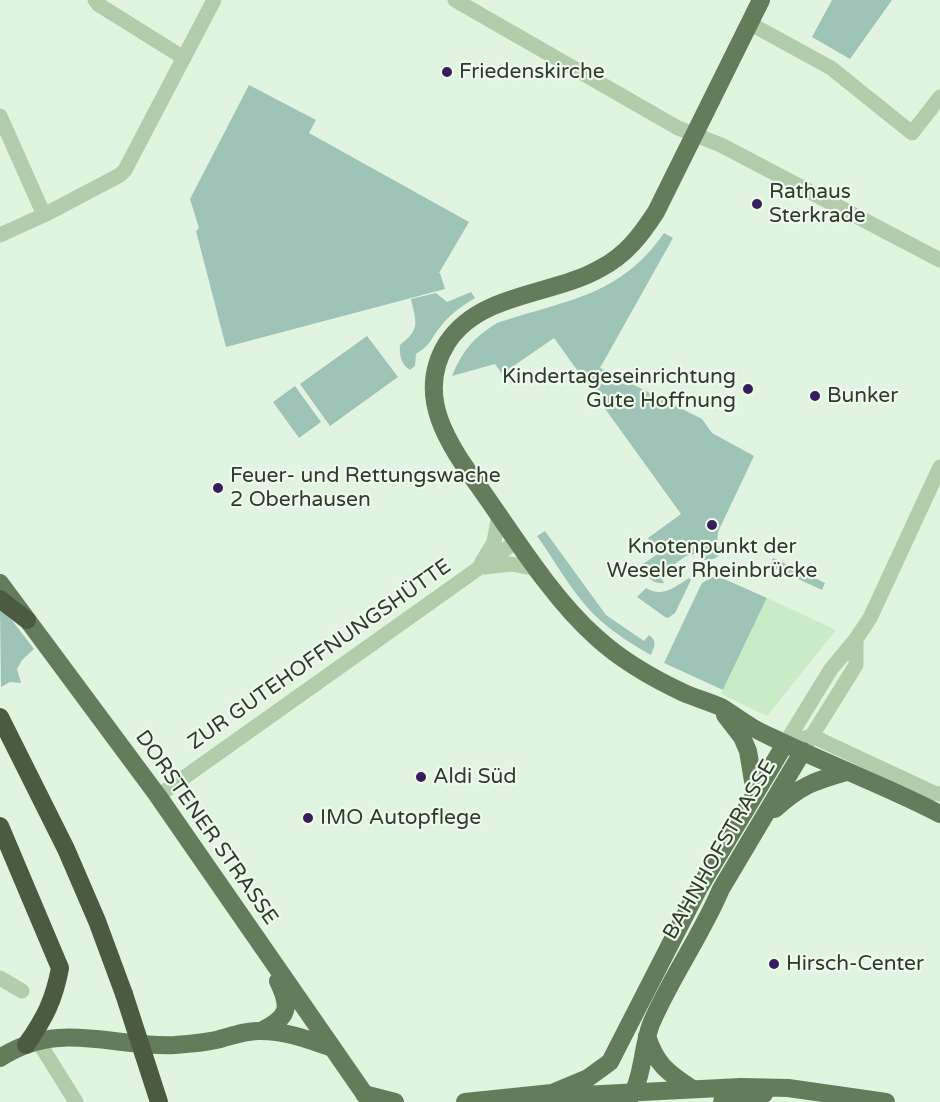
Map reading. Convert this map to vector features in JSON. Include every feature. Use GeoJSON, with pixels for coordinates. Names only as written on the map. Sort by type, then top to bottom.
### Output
{"type":"FeatureCollection","features":[{"type":"Feature","properties":{"kind":"highway"},"geometry":{"type":"LineString","coordinates":[[0,599],[27,620]]}},
{"type":"Feature","properties":{"kind":"highway"},"geometry":{"type":"LineString","coordinates":[[0,717],[66,849],[97,921],[124,994],[159,1102]]}},
{"type":"Feature","properties":{"kind":"highway"},"geometry":{"type":"LineString","coordinates":[[0,732],[19,753]]}},
{"type":"Feature","properties":{"kind":"highway"},"geometry":{"type":"LineString","coordinates":[[0,826],[60,968],[49,1010],[32,1043]]}},
{"type":"Feature","properties":{"kind":"main road"},"geometry":{"type":"LineString","coordinates":[[760,0],[656,212],[644,231],[623,253],[601,269],[582,278],[501,303],[484,311],[458,330],[443,351],[436,368],[435,404],[440,423],[457,457],[538,569],[576,618],[623,659],[648,675],[722,708],[751,727],[785,744],[940,814]]}},
{"type":"Feature","properties":{"kind":"main road","name":"DORSTENER STRASSE"},"geometry":{"type":"LineString","coordinates":[[0,583],[158,796],[367,1098]]}},
{"type":"Feature","properties":{"kind":"main road"},"geometry":{"type":"LineString","coordinates":[[722,708],[748,751],[755,793]]}},
{"type":"Feature","properties":{"kind":"main road","name":"BAHNHOFSTRASSE"},"geometry":{"type":"LineString","coordinates":[[552,1094],[588,1078],[610,1062],[699,888],[785,744]]}},
{"type":"Feature","properties":{"kind":"main road","name":"BAHNHOFSTRASSE"},"geometry":{"type":"LineString","coordinates":[[629,1097],[647,1036],[688,950],[803,752]]}},
{"type":"Feature","properties":{"kind":"main road"},"geometry":{"type":"LineString","coordinates":[[765,818],[801,787],[819,779],[846,772]]}},
{"type":"Feature","properties":{"kind":"main road"},"geometry":{"type":"LineString","coordinates":[[0,1058],[32,1043],[57,1037],[80,1036],[132,1044],[176,1045],[198,1043],[261,1030],[279,1021],[285,1011],[286,1003],[284,994],[257,938]]}},
{"type":"Feature","properties":{"kind":"main road"},"geometry":{"type":"LineString","coordinates":[[261,1030],[294,1034],[333,1048]]}},
{"type":"Feature","properties":{"kind":"main road"},"geometry":{"type":"LineString","coordinates":[[647,1036],[652,1051],[664,1069],[691,1089]]}},
{"type":"Feature","properties":{"kind":"main road"},"geometry":{"type":"LineString","coordinates":[[610,1062],[616,1069],[629,1097]]}},
{"type":"Feature","properties":{"kind":"main road"},"geometry":{"type":"LineString","coordinates":[[465,1102],[552,1094],[629,1097],[691,1089],[741,1087],[788,1095],[886,1102]]}},
{"type":"Feature","properties":{"kind":"main road"},"geometry":{"type":"LineString","coordinates":[[722,1102],[788,1095]]}},
{"type":"Feature","properties":{"kind":"main road"},"geometry":{"type":"LineString","coordinates":[[367,1098],[395,1102]]}},
{"type":"Feature","properties":{"kind":"street"},"geometry":{"type":"LineString","coordinates":[[95,0],[99,5],[184,58]]}},
{"type":"Feature","properties":{"kind":"street"},"geometry":{"type":"LineString","coordinates":[[0,235],[44,216],[120,175],[125,170],[214,0]]}},
{"type":"Feature","properties":{"kind":"street"},"geometry":{"type":"LineString","coordinates":[[455,0],[647,110],[694,135],[721,145],[940,260]]}},
{"type":"Feature","properties":{"kind":"street"},"geometry":{"type":"LineString","coordinates":[[749,23],[831,68],[912,133],[940,97]]}},
{"type":"Feature","properties":{"kind":"street"},"geometry":{"type":"LineString","coordinates":[[0,116],[44,216]]}},
{"type":"Feature","properties":{"kind":"street","name":"BAHNHOFSTRASSE"},"geometry":{"type":"LineString","coordinates":[[785,744],[831,669],[870,618],[940,467]]}},
{"type":"Feature","properties":{"kind":"street","name":"ZUR GUTEHOFFNUNGSHÜTTE"},"geometry":{"type":"LineString","coordinates":[[476,569],[494,542],[499,515]]}},
{"type":"Feature","properties":{"kind":"street","name":"ZUR GUTEHOFFNUNGSHÜTTE"},"geometry":{"type":"LineString","coordinates":[[158,796],[518,541]]}},
{"type":"Feature","properties":{"kind":"street","name":"ZUR GUTEHOFFNUNGSHÜTTE"},"geometry":{"type":"LineString","coordinates":[[476,569],[511,564],[538,569]]}},
{"type":"Feature","properties":{"kind":"street","name":"BAHNHOFSTRASSE"},"geometry":{"type":"LineString","coordinates":[[803,752],[856,665],[856,639]]}},
{"type":"Feature","properties":{"kind":"street"},"geometry":{"type":"LineString","coordinates":[[785,744],[813,736],[940,794]]}},
{"type":"Feature","properties":{"kind":"street"},"geometry":{"type":"LineString","coordinates":[[0,978],[21,991]]}},
{"type":"Feature","properties":{"kind":"street"},"geometry":{"type":"LineString","coordinates":[[32,1043],[76,1102]]}},
{"type":"Feature","properties":{"kind":"shaded area"},"geometry":{"type":"Polygon","coordinates":[[[832,0],[892,0],[850,59],[812,37],[832,0]]]}},
{"type":"Feature","properties":{"kind":"shaded area"},"geometry":{"type":"Polygon","coordinates":[[[249,85],[316,120],[309,133],[469,222],[439,273],[445,289],[226,347],[196,231],[199,228],[190,199],[249,85]]]}},
{"type":"Feature","properties":{"kind":"shaded area"},"geometry":{"type":"Polygon","coordinates":[[[664,233],[673,238],[600,368],[702,419],[712,433],[754,456],[718,532],[717,545],[724,549],[722,552],[710,560],[703,560],[703,552],[686,556],[659,575],[664,583],[660,583],[650,579],[640,566],[659,553],[648,538],[681,514],[554,338],[502,374],[495,364],[452,376],[470,345],[497,323],[568,301],[610,284],[629,271],[647,254],[664,233]]]}},
{"type":"Feature","properties":{"kind":"shaded area"},"geometry":{"type":"Polygon","coordinates":[[[471,292],[475,298],[448,318],[428,344],[416,354],[415,366],[410,370],[407,368],[401,359],[400,345],[411,334],[415,325],[411,299],[436,293],[447,302],[471,292]]]}},
{"type":"Feature","properties":{"kind":"shaded area"},"geometry":{"type":"Polygon","coordinates":[[[367,336],[398,377],[330,426],[300,384],[367,336]]]}},
{"type":"Feature","properties":{"kind":"shaded area"},"geometry":{"type":"Polygon","coordinates":[[[295,386],[321,422],[299,438],[273,402],[295,386]]]}},
{"type":"Feature","properties":{"kind":"shaded area"},"geometry":{"type":"Polygon","coordinates":[[[545,531],[606,615],[644,641],[649,635],[652,637],[654,644],[651,655],[601,621],[583,602],[537,536],[545,531]]]}},
{"type":"Feature","properties":{"kind":"shaded area"},"geometry":{"type":"Polygon","coordinates":[[[773,558],[825,583],[822,590],[770,566],[773,558]]]}},
{"type":"Feature","properties":{"kind":"shaded area"},"geometry":{"type":"Polygon","coordinates":[[[712,577],[724,579],[767,598],[723,690],[664,663],[702,583],[712,577]]]}},
{"type":"Feature","properties":{"kind":"shaded area"},"geometry":{"type":"Polygon","coordinates":[[[689,578],[691,580],[675,613],[668,618],[637,597],[646,588],[663,592],[689,578]]]}},
{"type":"Feature","properties":{"kind":"shaded area"},"geometry":{"type":"Polygon","coordinates":[[[767,598],[836,630],[767,716],[721,694],[767,598]]]}},
{"type":"Feature","properties":{"kind":"shaded area"},"geometry":{"type":"Polygon","coordinates":[[[0,609],[11,619],[34,649],[22,660],[17,669],[21,683],[10,682],[1,687],[0,609]]]}},
{"type":"Feature","properties":{"kind":"place","name":"Friedenskirche"},"geometry":{"type":"Point","coordinates":[447,72]}},
{"type":"Feature","properties":{"kind":"place","name":"Rathaus Sterkrade"},"geometry":{"type":"Point","coordinates":[757,204]}},
{"type":"Feature","properties":{"kind":"place","name":"Kindertageseinrichtung Gute Hoffnung"},"geometry":{"type":"Point","coordinates":[748,389]}},
{"type":"Feature","properties":{"kind":"place","name":"Bunker"},"geometry":{"type":"Point","coordinates":[815,396]}},
{"type":"Feature","properties":{"kind":"place","name":"Feuer- und Rettungswache 2 Oberhausen"},"geometry":{"type":"Point","coordinates":[218,488]}},
{"type":"Feature","properties":{"kind":"place","name":"Knotenpunkt der Weseler Rheinbrücke"},"geometry":{"type":"Point","coordinates":[712,525]}},
{"type":"Feature","properties":{"kind":"place","name":"Aldi Süd"},"geometry":{"type":"Point","coordinates":[421,777]}},
{"type":"Feature","properties":{"kind":"place","name":"IMO Autopflege"},"geometry":{"type":"Point","coordinates":[308,818]}},
{"type":"Feature","properties":{"kind":"place","name":"Hirsch-Center"},"geometry":{"type":"Point","coordinates":[774,964]}}]}
